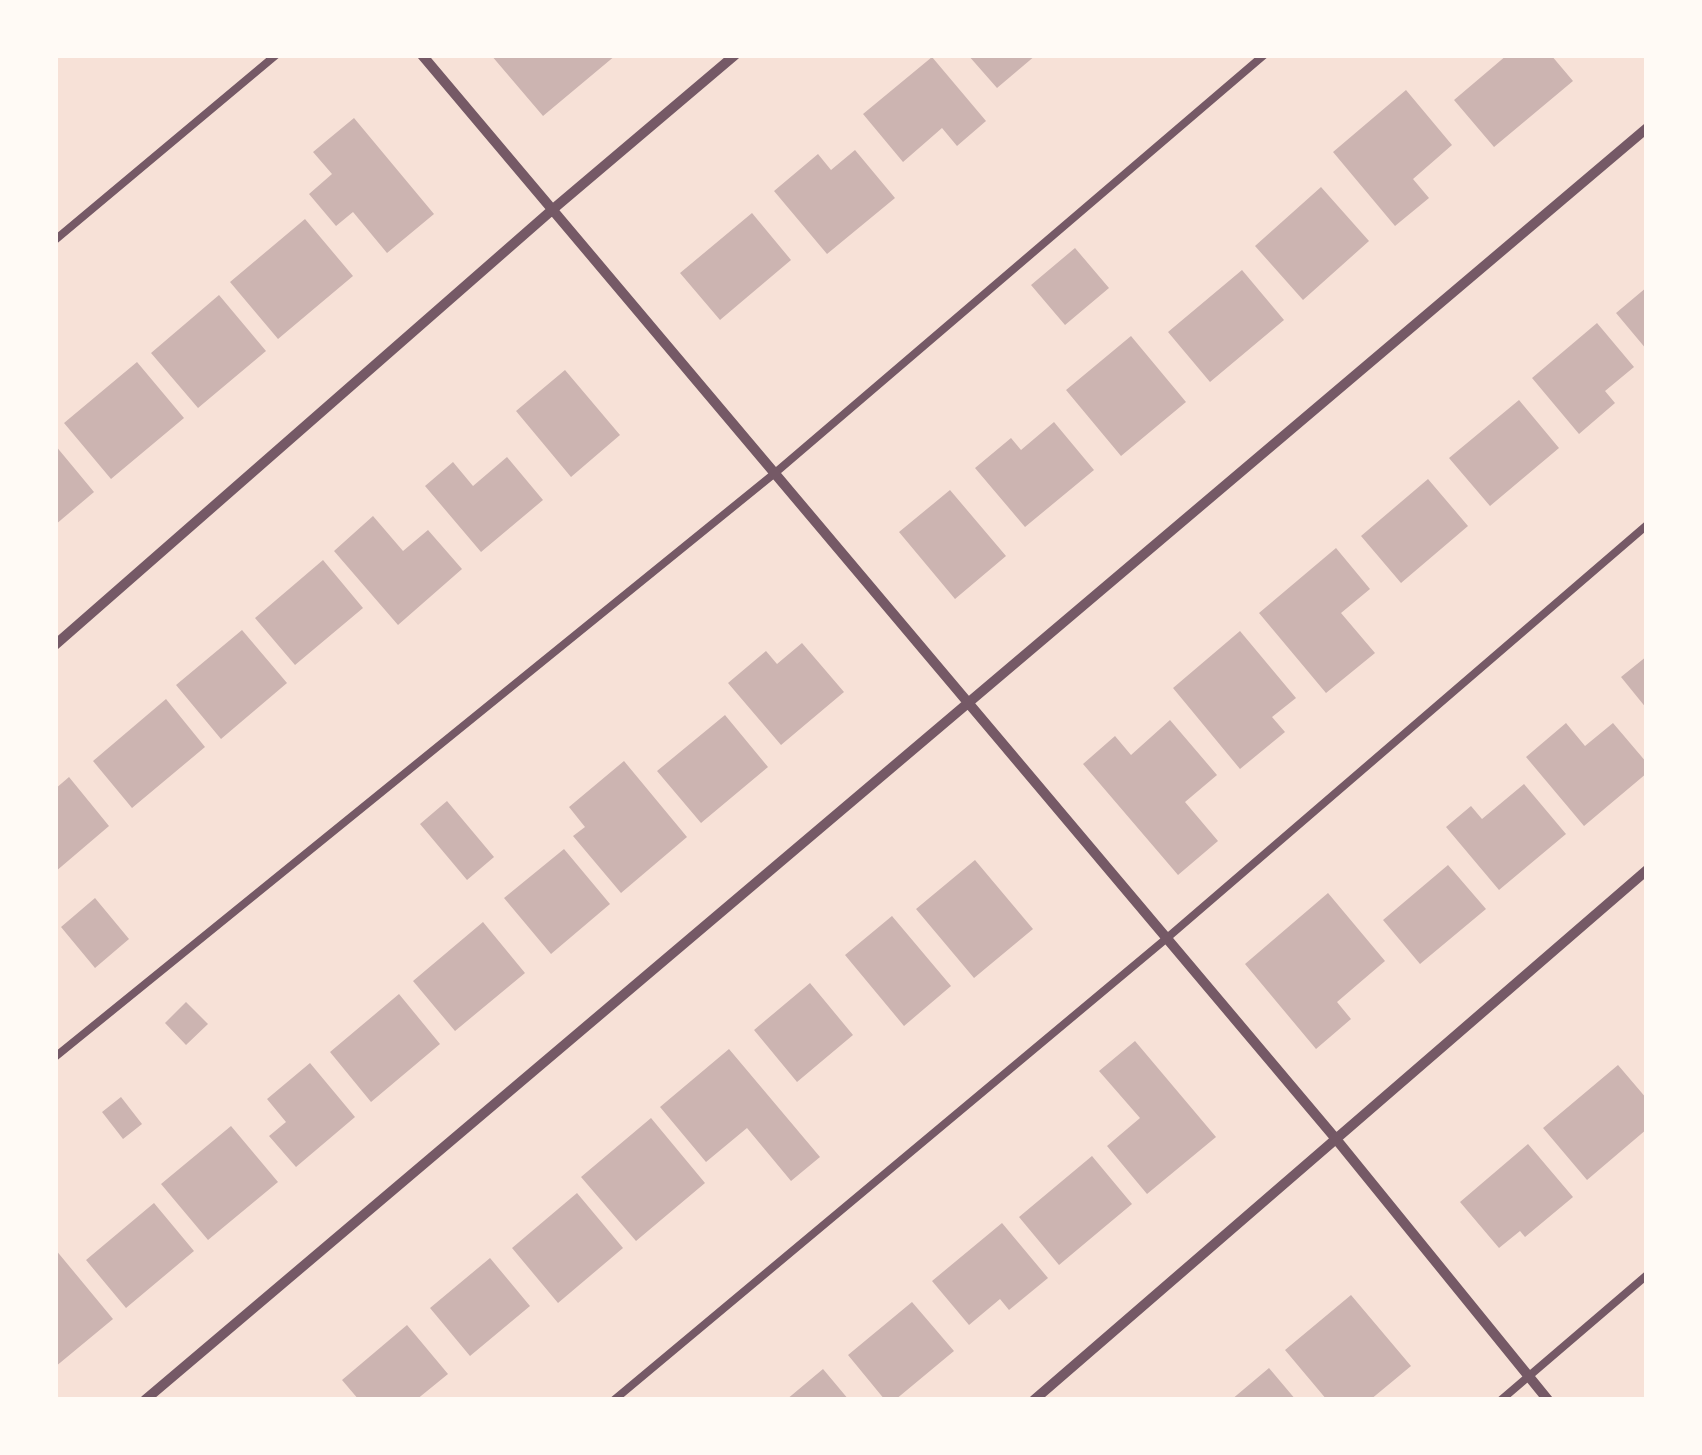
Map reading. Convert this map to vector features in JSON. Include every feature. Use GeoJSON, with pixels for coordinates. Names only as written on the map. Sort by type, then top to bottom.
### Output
{"type":"FeatureCollection","features":[{"type":"Feature","properties":{"kind":"street"},"geometry":{"type":"LineString","coordinates":[[422,55],[1336,1138],[1548,1400]]}},
{"type":"Feature","properties":{"kind":"street"},"geometry":{"type":"LineString","coordinates":[[55,645],[735,55]]}},
{"type":"Feature","properties":{"kind":"street"},"geometry":{"type":"LineString","coordinates":[[146,1400],[1647,128]]}},
{"type":"Feature","properties":{"kind":"street"},"geometry":{"type":"LineString","coordinates":[[1034,1400],[1647,870]]}},
{"type":"Feature","properties":{"kind":"lane"},"geometry":{"type":"LineString","coordinates":[[55,240],[276,55]]}},
{"type":"Feature","properties":{"kind":"lane"},"geometry":{"type":"LineString","coordinates":[[55,1058],[775,474],[1264,55]]}},
{"type":"Feature","properties":{"kind":"lane"},"geometry":{"type":"LineString","coordinates":[[614,1400],[1167,938],[1647,525]]}},
{"type":"Feature","properties":{"kind":"lane"},"geometry":{"type":"LineString","coordinates":[[1501,1400],[1647,1275]]}},
{"type":"Feature","properties":{"kind":"building"},"geometry":{"type":"Polygon","coordinates":[[[491,55],[616,55],[543,116],[491,55]]]}},
{"type":"Feature","properties":{"kind":"building"},"geometry":{"type":"Polygon","coordinates":[[[968,55],[1036,55],[997,88],[968,55]]]}},
{"type":"Feature","properties":{"kind":"building"},"geometry":{"type":"Polygon","coordinates":[[[1507,55],[1551,55],[1573,81],[1494,147],[1454,100],[1507,55]]]}},
{"type":"Feature","properties":{"kind":"building"},"geometry":{"type":"Polygon","coordinates":[[[932,57],[986,121],[957,146],[942,128],[903,162],[863,114],[932,57]]]}},
{"type":"Feature","properties":{"kind":"building"},"geometry":{"type":"Polygon","coordinates":[[[1406,90],[1452,145],[1413,179],[1429,198],[1395,226],[1333,152],[1406,90]]]}},
{"type":"Feature","properties":{"kind":"building"},"geometry":{"type":"Polygon","coordinates":[[[354,118],[434,214],[387,253],[353,212],[336,226],[309,194],[332,174],[313,152],[354,118]]]}},
{"type":"Feature","properties":{"kind":"building"},"geometry":{"type":"Polygon","coordinates":[[[855,150],[895,198],[827,254],[774,191],[818,154],[831,170],[855,150]]]}},
{"type":"Feature","properties":{"kind":"building"},"geometry":{"type":"Polygon","coordinates":[[[1321,187],[1369,241],[1303,300],[1255,246],[1321,187]]]}},
{"type":"Feature","properties":{"kind":"building"},"geometry":{"type":"Polygon","coordinates":[[[752,213],[791,260],[720,320],[680,273],[752,213]]]}},
{"type":"Feature","properties":{"kind":"building"},"geometry":{"type":"Polygon","coordinates":[[[305,219],[353,276],[278,339],[230,282],[305,219]]]}},
{"type":"Feature","properties":{"kind":"building"},"geometry":{"type":"Polygon","coordinates":[[[1075,248],[1109,288],[1065,325],[1031,285],[1075,248]]]}},
{"type":"Feature","properties":{"kind":"building"},"geometry":{"type":"Polygon","coordinates":[[[1242,270],[1284,320],[1210,382],[1168,332],[1242,270]]]}},
{"type":"Feature","properties":{"kind":"building"},"geometry":{"type":"Polygon","coordinates":[[[1647,287],[1647,350],[1616,313],[1647,287]]]}},
{"type":"Feature","properties":{"kind":"building"},"geometry":{"type":"Polygon","coordinates":[[[219,295],[266,351],[198,408],[151,353],[219,295]]]}},
{"type":"Feature","properties":{"kind":"building"},"geometry":{"type":"Polygon","coordinates":[[[1597,323],[1634,367],[1605,391],[1615,403],[1579,434],[1532,378],[1597,323]]]}},
{"type":"Feature","properties":{"kind":"building"},"geometry":{"type":"Polygon","coordinates":[[[1131,336],[1186,402],[1121,456],[1066,390],[1131,336]]]}},
{"type":"Feature","properties":{"kind":"building"},"geometry":{"type":"Polygon","coordinates":[[[137,362],[184,418],[111,479],[64,423],[137,362]]]}},
{"type":"Feature","properties":{"kind":"building"},"geometry":{"type":"Polygon","coordinates":[[[565,370],[620,435],[571,477],[516,411],[565,370]]]}},
{"type":"Feature","properties":{"kind":"building"},"geometry":{"type":"Polygon","coordinates":[[[1519,400],[1559,448],[1490,506],[1449,458],[1519,400]]]}},
{"type":"Feature","properties":{"kind":"building"},"geometry":{"type":"Polygon","coordinates":[[[1054,422],[1094,470],[1025,527],[975,468],[1011,438],[1021,450],[1054,422]]]}},
{"type":"Feature","properties":{"kind":"building"},"geometry":{"type":"Polygon","coordinates":[[[55,445],[94,492],[55,525],[55,445]]]}},
{"type":"Feature","properties":{"kind":"building"},"geometry":{"type":"Polygon","coordinates":[[[507,457],[543,500],[481,552],[425,486],[453,462],[473,486],[507,457]]]}},
{"type":"Feature","properties":{"kind":"building"},"geometry":{"type":"Polygon","coordinates":[[[1428,479],[1468,526],[1401,583],[1361,536],[1428,479]]]}},
{"type":"Feature","properties":{"kind":"building"},"geometry":{"type":"Polygon","coordinates":[[[950,490],[1006,556],[955,599],[899,532],[950,490]]]}},
{"type":"Feature","properties":{"kind":"building"},"geometry":{"type":"Polygon","coordinates":[[[373,516],[403,551],[428,530],[462,569],[398,625],[334,551],[373,516]]]}},
{"type":"Feature","properties":{"kind":"building"},"geometry":{"type":"Polygon","coordinates":[[[1336,548],[1370,589],[1341,613],[1375,653],[1326,693],[1259,613],[1336,548]]]}},
{"type":"Feature","properties":{"kind":"building"},"geometry":{"type":"Polygon","coordinates":[[[323,560],[363,608],[295,665],[255,618],[323,560]]]}},
{"type":"Feature","properties":{"kind":"building"},"geometry":{"type":"Polygon","coordinates":[[[242,630],[287,683],[221,739],[176,685],[242,630]]]}},
{"type":"Feature","properties":{"kind":"building"},"geometry":{"type":"Polygon","coordinates":[[[1240,631],[1296,698],[1272,717],[1285,732],[1240,769],[1173,688],[1240,631]]]}},
{"type":"Feature","properties":{"kind":"building"},"geometry":{"type":"Polygon","coordinates":[[[802,643],[844,692],[781,745],[728,683],[766,651],[777,664],[802,643]]]}},
{"type":"Feature","properties":{"kind":"building"},"geometry":{"type":"Polygon","coordinates":[[[1647,656],[1647,709],[1621,677],[1647,656]]]}},
{"type":"Feature","properties":{"kind":"building"},"geometry":{"type":"Polygon","coordinates":[[[166,699],[205,747],[132,808],[93,761],[166,699]]]}},
{"type":"Feature","properties":{"kind":"building"},"geometry":{"type":"Polygon","coordinates":[[[725,715],[768,767],[701,823],[657,771],[725,715]]]}},
{"type":"Feature","properties":{"kind":"building"},"geometry":{"type":"Polygon","coordinates":[[[1170,720],[1217,775],[1185,802],[1218,841],[1178,875],[1083,764],[1115,736],[1131,755],[1170,720]]]}},
{"type":"Feature","properties":{"kind":"building"},"geometry":{"type":"Polygon","coordinates":[[[1566,723],[1585,746],[1613,723],[1647,763],[1647,773],[1584,826],[1526,757],[1566,723]]]}},
{"type":"Feature","properties":{"kind":"building"},"geometry":{"type":"Polygon","coordinates":[[[624,761],[687,837],[621,893],[573,836],[585,827],[569,807],[624,761]]]}},
{"type":"Feature","properties":{"kind":"building"},"geometry":{"type":"Polygon","coordinates":[[[69,777],[109,826],[55,872],[55,789],[69,777]]]}},
{"type":"Feature","properties":{"kind":"building"},"geometry":{"type":"Polygon","coordinates":[[[1524,784],[1566,834],[1499,890],[1446,827],[1471,806],[1482,819],[1524,784]]]}},
{"type":"Feature","properties":{"kind":"building"},"geometry":{"type":"Polygon","coordinates":[[[447,801],[494,857],[467,880],[420,824],[447,801]]]}},
{"type":"Feature","properties":{"kind":"building"},"geometry":{"type":"Polygon","coordinates":[[[564,849],[610,904],[551,954],[504,898],[564,849]]]}},
{"type":"Feature","properties":{"kind":"building"},"geometry":{"type":"Polygon","coordinates":[[[975,860],[1033,929],[974,978],[916,909],[975,860]]]}},
{"type":"Feature","properties":{"kind":"building"},"geometry":{"type":"Polygon","coordinates":[[[1448,865],[1486,909],[1420,964],[1383,920],[1448,865]]]}},
{"type":"Feature","properties":{"kind":"building"},"geometry":{"type":"Polygon","coordinates":[[[1328,893],[1385,961],[1337,1002],[1351,1019],[1316,1049],[1245,964],[1328,893]]]}},
{"type":"Feature","properties":{"kind":"building"},"geometry":{"type":"Polygon","coordinates":[[[95,898],[129,939],[95,968],[61,927],[95,898]]]}},
{"type":"Feature","properties":{"kind":"building"},"geometry":{"type":"Polygon","coordinates":[[[892,916],[951,986],[904,1026],[845,955],[892,916]]]}},
{"type":"Feature","properties":{"kind":"building"},"geometry":{"type":"Polygon","coordinates":[[[483,922],[525,973],[455,1031],[413,981],[483,922]]]}},
{"type":"Feature","properties":{"kind":"building"},"geometry":{"type":"Polygon","coordinates":[[[810,983],[853,1035],[797,1082],[754,1030],[810,983]]]}},
{"type":"Feature","properties":{"kind":"building"},"geometry":{"type":"Polygon","coordinates":[[[399,994],[440,1044],[371,1102],[330,1052],[399,994]]]}},
{"type":"Feature","properties":{"kind":"building"},"geometry":{"type":"Polygon","coordinates":[[[186,1002],[208,1024],[186,1045],[165,1023],[186,1002]]]}},
{"type":"Feature","properties":{"kind":"building"},"geometry":{"type":"Polygon","coordinates":[[[1135,1041],[1216,1137],[1147,1194],[1107,1146],[1140,1118],[1099,1071],[1135,1041]]]}},
{"type":"Feature","properties":{"kind":"building"},"geometry":{"type":"Polygon","coordinates":[[[729,1049],[820,1157],[791,1181],[747,1128],[706,1162],[660,1107],[729,1049]]]}},
{"type":"Feature","properties":{"kind":"building"},"geometry":{"type":"Polygon","coordinates":[[[310,1063],[355,1117],[296,1167],[269,1136],[286,1122],[267,1099],[310,1063]]]}},
{"type":"Feature","properties":{"kind":"building"},"geometry":{"type":"Polygon","coordinates":[[[1618,1065],[1647,1099],[1647,1129],[1587,1180],[1543,1128],[1618,1065]]]}},
{"type":"Feature","properties":{"kind":"building"},"geometry":{"type":"Polygon","coordinates":[[[121,1097],[142,1124],[123,1139],[102,1112],[121,1097]]]}},
{"type":"Feature","properties":{"kind":"building"},"geometry":{"type":"Polygon","coordinates":[[[651,1118],[705,1183],[636,1241],[581,1177],[651,1118]]]}},
{"type":"Feature","properties":{"kind":"building"},"geometry":{"type":"Polygon","coordinates":[[[231,1126],[278,1182],[208,1240],[161,1184],[231,1126]]]}},
{"type":"Feature","properties":{"kind":"building"},"geometry":{"type":"Polygon","coordinates":[[[1528,1144],[1573,1197],[1525,1237],[1520,1231],[1499,1248],[1460,1202],[1528,1144]]]}},
{"type":"Feature","properties":{"kind":"building"},"geometry":{"type":"Polygon","coordinates":[[[1092,1156],[1132,1204],[1059,1265],[1019,1217],[1092,1156]]]}},
{"type":"Feature","properties":{"kind":"building"},"geometry":{"type":"Polygon","coordinates":[[[577,1193],[623,1248],[558,1303],[512,1248],[577,1193]]]}},
{"type":"Feature","properties":{"kind":"building"},"geometry":{"type":"Polygon","coordinates":[[[154,1203],[194,1251],[126,1308],[86,1260],[154,1203]]]}},
{"type":"Feature","properties":{"kind":"building"},"geometry":{"type":"Polygon","coordinates":[[[1002,1223],[1048,1278],[1009,1310],[1000,1299],[969,1325],[932,1281],[1002,1223]]]}},
{"type":"Feature","properties":{"kind":"building"},"geometry":{"type":"Polygon","coordinates":[[[55,1249],[113,1319],[55,1367],[55,1249]]]}},
{"type":"Feature","properties":{"kind":"building"},"geometry":{"type":"Polygon","coordinates":[[[490,1258],[530,1306],[470,1356],[430,1308],[490,1258]]]}},
{"type":"Feature","properties":{"kind":"building"},"geometry":{"type":"Polygon","coordinates":[[[1351,1295],[1411,1366],[1370,1400],[1327,1400],[1285,1350],[1351,1295]]]}},
{"type":"Feature","properties":{"kind":"building"},"geometry":{"type":"Polygon","coordinates":[[[912,1302],[954,1351],[895,1400],[885,1400],[848,1355],[912,1302]]]}},
{"type":"Feature","properties":{"kind":"building"},"geometry":{"type":"Polygon","coordinates":[[[407,1325],[448,1374],[416,1400],[359,1400],[342,1380],[407,1325]]]}},
{"type":"Feature","properties":{"kind":"building"},"geometry":{"type":"Polygon","coordinates":[[[1269,1368],[1296,1400],[1231,1400],[1269,1368]]]}},
{"type":"Feature","properties":{"kind":"building"},"geometry":{"type":"Polygon","coordinates":[[[823,1369],[849,1400],[786,1400],[823,1369]]]}}]}
